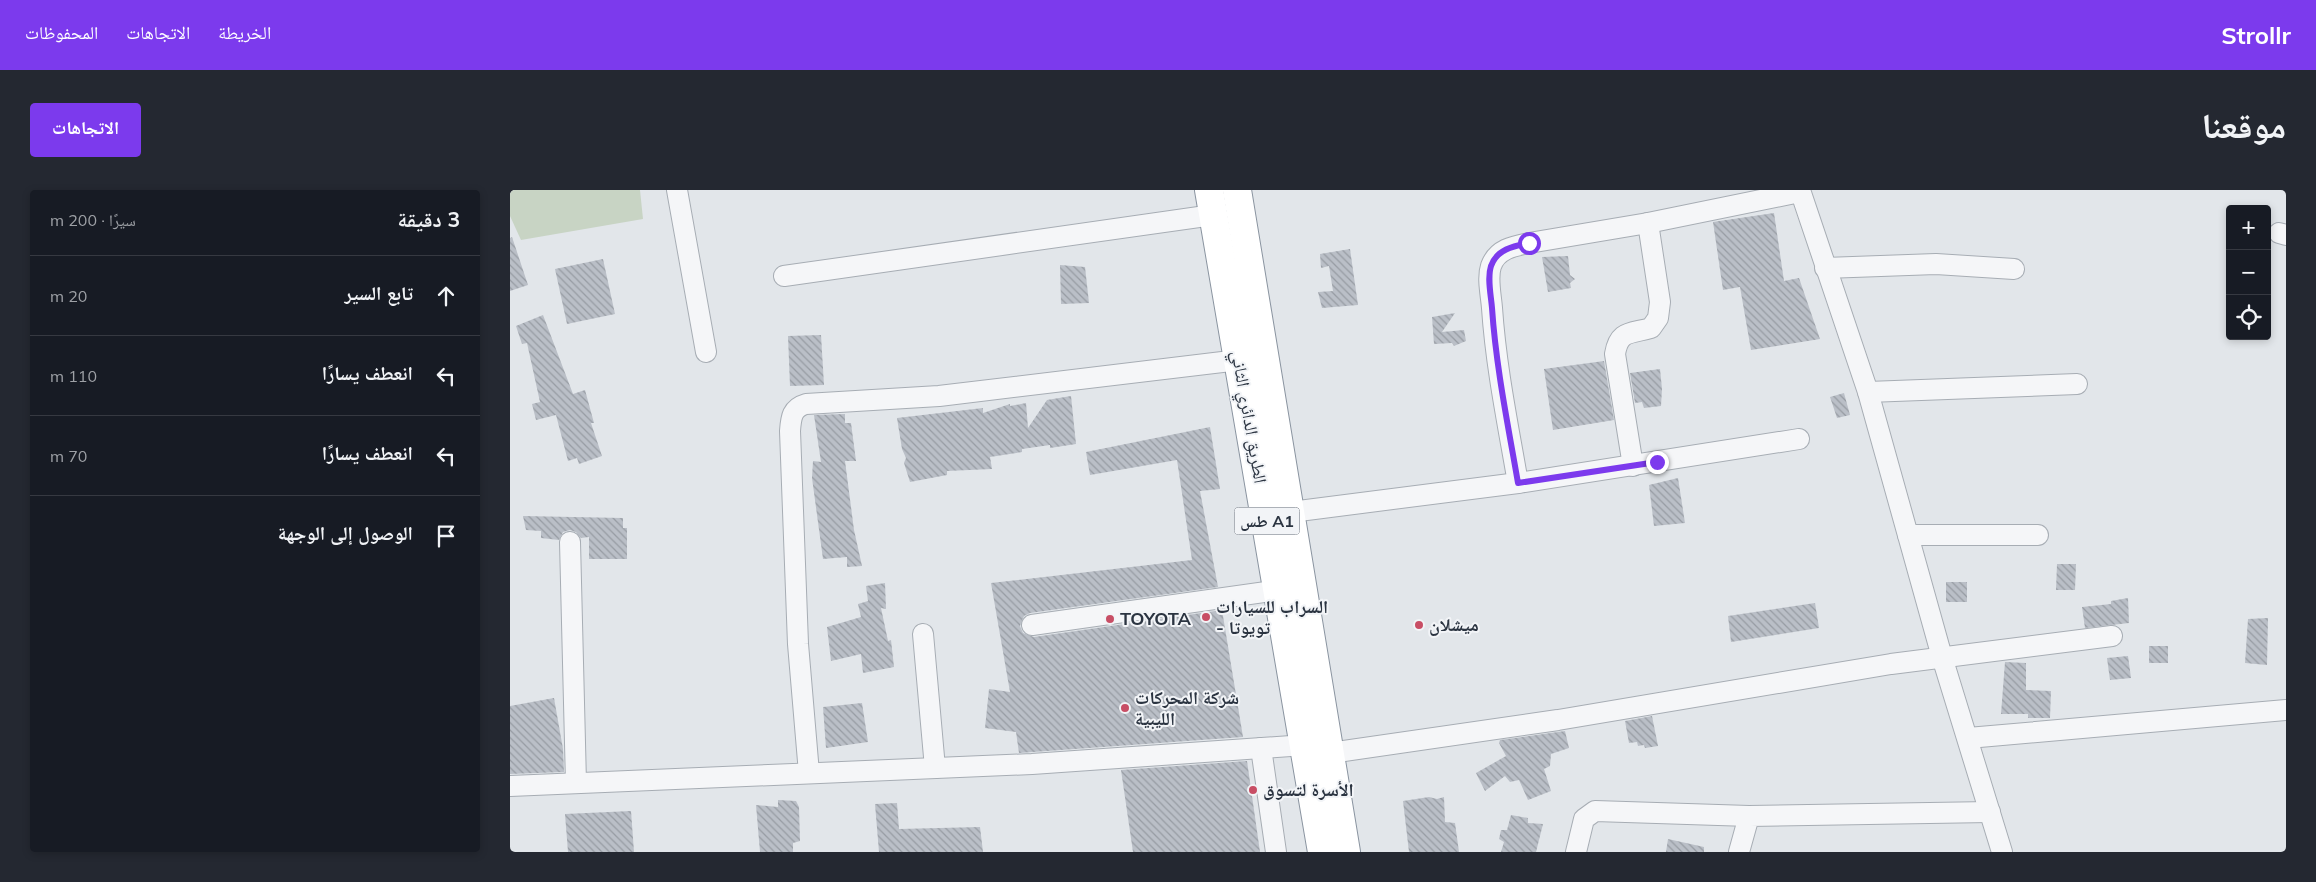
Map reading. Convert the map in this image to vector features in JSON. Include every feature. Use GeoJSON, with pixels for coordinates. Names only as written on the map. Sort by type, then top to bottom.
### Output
{"type":"FeatureCollection","features":[{"type":"Feature","properties":{"kind":"highway","name":"الطريق الدائري الثاني"},"geometry":{"type":"LineString","coordinates":[[1237,190],[1291,512],[1318,749],[1322,852]]}},
{"type":"Feature","properties":{"kind":"highway","name":"الطريق الدائري الثاني"},"geometry":{"type":"LineString","coordinates":[[1211,203],[1279,590],[1318,749],[1346,852]]}},
{"type":"Feature","properties":{"kind":"street"},"geometry":{"type":"LineString","coordinates":[[677,190],[706,352]]}},
{"type":"Feature","properties":{"kind":"street"},"geometry":{"type":"LineString","coordinates":[[1518,483],[1496,351],[1490,285],[1491,267],[1496,257],[1513,246],[1648,223],[1800,191],[1868,392],[1942,657],[2002,852]]}},
{"type":"Feature","properties":{"kind":"street"},"geometry":{"type":"LineString","coordinates":[[784,276],[1211,203]]}},
{"type":"Feature","properties":{"kind":"street"},"geometry":{"type":"LineString","coordinates":[[1633,466],[1615,354],[1618,341],[1623,336],[1651,328],[1658,318],[1660,302],[1648,223]]}},
{"type":"Feature","properties":{"kind":"street"},"geometry":{"type":"LineString","coordinates":[[1825,268],[1936,264],[2014,269]]}},
{"type":"Feature","properties":{"kind":"street"},"geometry":{"type":"LineString","coordinates":[[809,774],[798,644],[790,431],[793,412],[797,406],[939,396],[1239,360]]}},
{"type":"Feature","properties":{"kind":"street"},"geometry":{"type":"LineString","coordinates":[[1868,392],[2077,384]]}},
{"type":"Feature","properties":{"kind":"street"},"geometry":{"type":"LineString","coordinates":[[1291,512],[1518,483],[1799,439]]}},
{"type":"Feature","properties":{"kind":"street"},"geometry":{"type":"LineString","coordinates":[[1908,535],[2038,535]]}},
{"type":"Feature","properties":{"kind":"street"},"geometry":{"type":"LineString","coordinates":[[570,542],[576,783]]}},
{"type":"Feature","properties":{"kind":"street"},"geometry":{"type":"LineString","coordinates":[[1032,624],[1279,590]]}},
{"type":"Feature","properties":{"kind":"street"},"geometry":{"type":"LineString","coordinates":[[923,634],[935,768]]}},
{"type":"Feature","properties":{"kind":"street"},"geometry":{"type":"LineString","coordinates":[[510,786],[1032,764],[1261,748],[1318,749],[1558,720],[1942,657],[2112,636]]}},
{"type":"Feature","properties":{"kind":"street"},"geometry":{"type":"LineString","coordinates":[[1968,738],[2286,710]]}},
{"type":"Feature","properties":{"kind":"street"},"geometry":{"type":"LineString","coordinates":[[1261,748],[1276,852]]}},
{"type":"Feature","properties":{"kind":"street"},"geometry":{"type":"LineString","coordinates":[[1576,852],[1584,818],[1595,811],[1750,816],[1990,812]]}},
{"type":"Feature","properties":{"kind":"street"},"geometry":{"type":"LineString","coordinates":[[1739,852],[1750,816]]}},
{"type":"Feature","properties":{"kind":"green space"},"geometry":{"type":"Polygon","coordinates":[[[510,190],[640,190],[643,219],[521,240],[510,216],[510,190]]]}},
{"type":"Feature","properties":{"kind":"building"},"geometry":{"type":"Polygon","coordinates":[[[1774,213],[1784,281],[1799,278],[1820,339],[1751,350],[1740,287],[1723,290],[1713,222],[1774,213]]]}},
{"type":"Feature","properties":{"kind":"building"},"geometry":{"type":"Polygon","coordinates":[[[512,237],[528,285],[510,291],[510,238],[512,237]]]}},
{"type":"Feature","properties":{"kind":"building"},"geometry":{"type":"Polygon","coordinates":[[[1350,249],[1358,305],[1322,308],[1318,292],[1333,291],[1329,266],[1321,268],[1320,254],[1350,249]]]}},
{"type":"Feature","properties":{"kind":"building"},"geometry":{"type":"Polygon","coordinates":[[[1568,256],[1570,275],[1575,279],[1570,283],[1571,288],[1548,292],[1542,257],[1568,256]]]}},
{"type":"Feature","properties":{"kind":"building"},"geometry":{"type":"Polygon","coordinates":[[[603,259],[615,314],[567,324],[555,269],[603,259]]]}},
{"type":"Feature","properties":{"kind":"building"},"geometry":{"type":"Polygon","coordinates":[[[1060,265],[1085,267],[1089,303],[1061,304],[1060,265]]]}},
{"type":"Feature","properties":{"kind":"building"},"geometry":{"type":"Polygon","coordinates":[[[1455,313],[1442,332],[1464,330],[1466,341],[1454,346],[1452,343],[1434,344],[1432,317],[1455,313]]]}},
{"type":"Feature","properties":{"kind":"building"},"geometry":{"type":"Polygon","coordinates":[[[543,315],[573,394],[585,390],[594,423],[591,423],[602,456],[579,464],[577,458],[568,461],[556,415],[536,420],[532,404],[540,402],[527,343],[522,344],[516,326],[543,315]]]}},
{"type":"Feature","properties":{"kind":"building"},"geometry":{"type":"Polygon","coordinates":[[[821,335],[824,385],[790,386],[788,336],[821,335]]]}},
{"type":"Feature","properties":{"kind":"building"},"geometry":{"type":"Polygon","coordinates":[[[1604,361],[1614,420],[1553,430],[1544,369],[1604,361]]]}},
{"type":"Feature","properties":{"kind":"building"},"geometry":{"type":"Polygon","coordinates":[[[1660,369],[1661,406],[1644,408],[1642,402],[1635,403],[1630,373],[1660,369]]]}},
{"type":"Feature","properties":{"kind":"building"},"geometry":{"type":"Polygon","coordinates":[[[1844,393],[1850,415],[1837,418],[1830,397],[1844,393]]]}},
{"type":"Feature","properties":{"kind":"building"},"geometry":{"type":"Polygon","coordinates":[[[1071,396],[1076,444],[1050,448],[1050,445],[1022,449],[1022,452],[990,457],[992,469],[947,471],[947,475],[910,482],[904,463],[906,458],[902,449],[897,418],[983,408],[983,413],[1010,404],[1010,406],[1026,403],[1028,428],[1047,400],[1071,396]]]}},
{"type":"Feature","properties":{"kind":"building"},"geometry":{"type":"Polygon","coordinates":[[[845,414],[845,423],[851,423],[856,461],[845,461],[854,530],[862,566],[847,567],[847,557],[823,559],[812,478],[813,461],[821,462],[814,415],[845,414]]]}},
{"type":"Feature","properties":{"kind":"building"},"geometry":{"type":"Polygon","coordinates":[[[1210,427],[1220,489],[1200,491],[1218,587],[1030,613],[1024,616],[1020,626],[1023,633],[1034,637],[1222,610],[1243,737],[1019,753],[1016,732],[985,728],[989,689],[1010,692],[991,583],[1192,560],[1177,460],[1090,475],[1086,452],[1210,427]]]}},
{"type":"Feature","properties":{"kind":"building"},"geometry":{"type":"Polygon","coordinates":[[[1678,478],[1685,523],[1654,526],[1649,485],[1678,478]]]}},
{"type":"Feature","properties":{"kind":"building"},"geometry":{"type":"Polygon","coordinates":[[[523,516],[623,518],[623,528],[627,528],[627,559],[589,559],[589,537],[581,538],[576,532],[570,530],[563,532],[559,540],[541,538],[541,531],[526,530],[523,516]]]}},
{"type":"Feature","properties":{"kind":"building"},"geometry":{"type":"Polygon","coordinates":[[[2057,564],[2076,564],[2075,590],[2056,590],[2057,564]]]}},
{"type":"Feature","properties":{"kind":"building"},"geometry":{"type":"Polygon","coordinates":[[[1946,582],[1967,582],[1967,602],[1946,602],[1946,582]]]}},
{"type":"Feature","properties":{"kind":"building"},"geometry":{"type":"Polygon","coordinates":[[[885,583],[886,609],[881,608],[888,641],[891,640],[894,667],[863,673],[861,654],[831,661],[827,627],[861,617],[858,604],[868,601],[866,586],[885,583]]]}},
{"type":"Feature","properties":{"kind":"building"},"geometry":{"type":"Polygon","coordinates":[[[2128,598],[2129,623],[2085,628],[2082,607],[2111,604],[2111,601],[2128,598]]]}},
{"type":"Feature","properties":{"kind":"building"},"geometry":{"type":"Polygon","coordinates":[[[1815,603],[1819,628],[1731,642],[1728,616],[1815,603]]]}},
{"type":"Feature","properties":{"kind":"building"},"geometry":{"type":"Polygon","coordinates":[[[2268,618],[2267,665],[2245,663],[2248,619],[2268,618]]]}},
{"type":"Feature","properties":{"kind":"building"},"geometry":{"type":"Polygon","coordinates":[[[2149,646],[2168,646],[2168,663],[2149,663],[2149,646]]]}},
{"type":"Feature","properties":{"kind":"building"},"geometry":{"type":"Polygon","coordinates":[[[2128,656],[2131,678],[2110,680],[2107,658],[2128,656]]]}},
{"type":"Feature","properties":{"kind":"building"},"geometry":{"type":"Polygon","coordinates":[[[2005,662],[2026,663],[2026,690],[2051,691],[2050,718],[2028,718],[2028,714],[2001,714],[2005,662]]]}},
{"type":"Feature","properties":{"kind":"building"},"geometry":{"type":"Polygon","coordinates":[[[554,698],[563,749],[564,772],[510,774],[510,706],[554,698]]]}},
{"type":"Feature","properties":{"kind":"building"},"geometry":{"type":"Polygon","coordinates":[[[862,703],[868,742],[826,748],[823,707],[862,703]]]}},
{"type":"Feature","properties":{"kind":"building"},"geometry":{"type":"Polygon","coordinates":[[[1652,716],[1658,746],[1645,748],[1644,745],[1638,746],[1637,742],[1629,743],[1625,721],[1652,716]]]}},
{"type":"Feature","properties":{"kind":"building"},"geometry":{"type":"Polygon","coordinates":[[[1565,731],[1569,748],[1551,754],[1550,766],[1544,769],[1551,791],[1528,800],[1519,780],[1510,782],[1505,776],[1485,791],[1476,773],[1506,756],[1499,743],[1500,740],[1565,731]]]}},
{"type":"Feature","properties":{"kind":"building"},"geometry":{"type":"Polygon","coordinates":[[[1247,761],[1260,852],[1133,852],[1121,770],[1247,761]]]}},
{"type":"Feature","properties":{"kind":"building"},"geometry":{"type":"Polygon","coordinates":[[[1429,797],[1437,799],[1444,797],[1445,822],[1455,823],[1459,852],[1409,852],[1403,801],[1429,797]]]}},
{"type":"Feature","properties":{"kind":"building"},"geometry":{"type":"Polygon","coordinates":[[[778,800],[796,801],[799,807],[800,841],[793,843],[793,852],[760,852],[756,805],[778,807],[778,800]]]}},
{"type":"Feature","properties":{"kind":"building"},"geometry":{"type":"Polygon","coordinates":[[[897,803],[899,829],[980,827],[983,852],[879,852],[875,804],[897,803]]]}},
{"type":"Feature","properties":{"kind":"building"},"geometry":{"type":"Polygon","coordinates":[[[631,811],[634,852],[568,852],[565,814],[631,811]]]}},
{"type":"Feature","properties":{"kind":"building"},"geometry":{"type":"Polygon","coordinates":[[[1511,815],[1528,818],[1528,823],[1543,824],[1536,852],[1501,852],[1504,842],[1499,839],[1501,830],[1507,830],[1511,815]]]}},
{"type":"Feature","properties":{"kind":"building"},"geometry":{"type":"Polygon","coordinates":[[[1668,839],[1704,847],[1704,852],[1666,852],[1668,839]]]}},
{"type":"Feature","properties":{"kind":"place","name":"السراب للسيارات - تويوتا"},"geometry":{"type":"Point","coordinates":[1206,617]}},
{"type":"Feature","properties":{"kind":"place","name":"TOYOTA"},"geometry":{"type":"Point","coordinates":[1110,619]}},
{"type":"Feature","properties":{"kind":"place","name":"ميشلان"},"geometry":{"type":"Point","coordinates":[1419,625]}},
{"type":"Feature","properties":{"kind":"place","name":"شركة المحركات الليبية"},"geometry":{"type":"Point","coordinates":[1125,708]}},
{"type":"Feature","properties":{"kind":"place","name":"الأسرة لتسوق"},"geometry":{"type":"Point","coordinates":[1253,790]}},
{"type":"Feature","properties":{"kind":"route"},"geometry":{"type":"LineString","coordinates":[[1529,243],[1513,246],[1496,257],[1491,267],[1490,285],[1499,375],[1518,483],[1657,462]]}}]}
